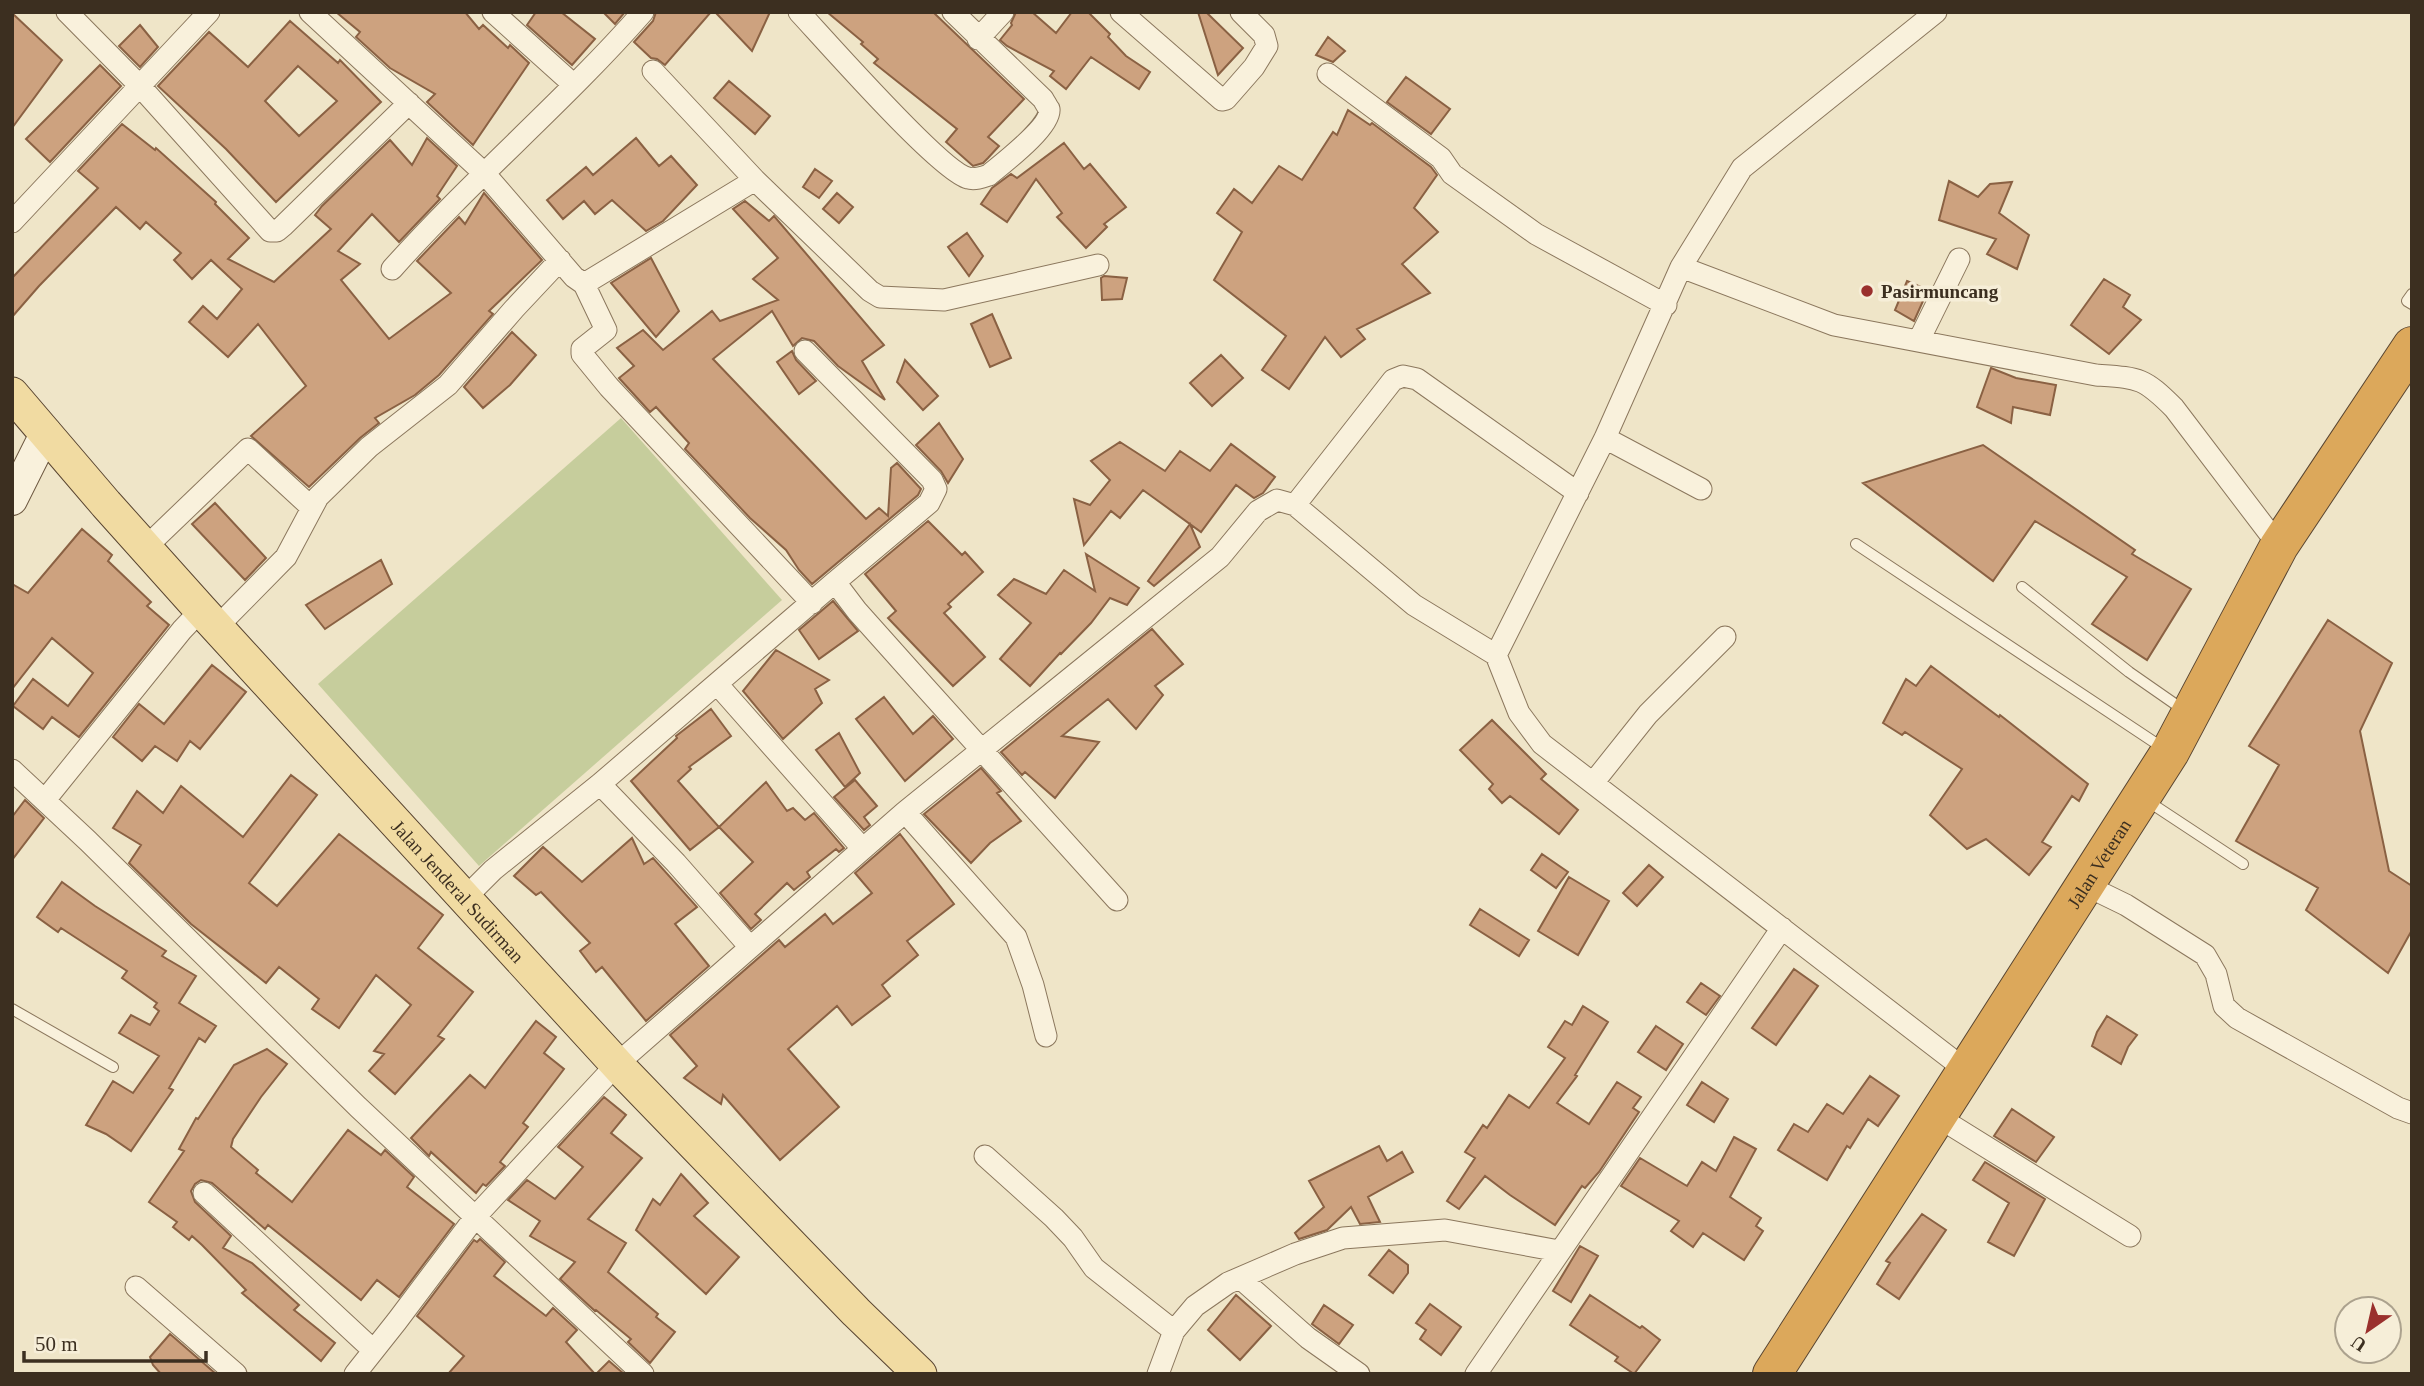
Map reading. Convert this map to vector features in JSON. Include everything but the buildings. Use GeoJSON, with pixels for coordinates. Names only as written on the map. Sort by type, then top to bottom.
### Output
{"type":"FeatureCollection","features":[{"type":"Feature","properties":{"kind":"highway","name":"Jalan Veteran"},"geometry":{"type":"LineString","coordinates":[[1772,1374],[2142,798],[2170,752],[2279,546],[2407,362]]}},
{"type":"Feature","properties":{"kind":"main road","name":"Jalan Jenderal Sudirman"},"geometry":{"type":"LineString","coordinates":[[12,394],[145,548],[617,1063],[856,1312],[920,1374]]}},
{"type":"Feature","properties":{"kind":"street"},"geometry":{"type":"LineString","coordinates":[[67,12],[139,85],[270,231],[277,231],[283,226],[409,103]]}},
{"type":"Feature","properties":{"kind":"street"},"geometry":{"type":"LineString","coordinates":[[12,222],[209,12]]}},
{"type":"Feature","properties":{"kind":"street"},"geometry":{"type":"LineString","coordinates":[[310,12],[485,174],[574,277],[584,284],[606,330],[585,345],[582,354],[609,387],[812,603]]}},
{"type":"Feature","properties":{"kind":"street"},"geometry":{"type":"LineString","coordinates":[[493,12],[574,85]]}},
{"type":"Feature","properties":{"kind":"street"},"geometry":{"type":"LineString","coordinates":[[392,269],[422,235],[574,85],[643,12]]}},
{"type":"Feature","properties":{"kind":"street"},"geometry":{"type":"LineString","coordinates":[[799,12],[923,144],[967,178],[989,175],[1041,128],[1048,118],[1049,108],[1043,99],[953,12]]}},
{"type":"Feature","properties":{"kind":"street"},"geometry":{"type":"LineString","coordinates":[[978,39],[1003,12]]}},
{"type":"Feature","properties":{"kind":"street"},"geometry":{"type":"LineString","coordinates":[[1121,12],[1222,100],[1226,99],[1254,66],[1267,46],[1264,35],[1241,12]]}},
{"type":"Feature","properties":{"kind":"street"},"geometry":{"type":"LineString","coordinates":[[1496,655],[1605,438],[1666,306],[1681,267],[1742,168],[1936,12]]}},
{"type":"Feature","properties":{"kind":"street"},"geometry":{"type":"LineString","coordinates":[[653,71],[755,180],[870,292],[880,297],[944,300],[1098,265]]}},
{"type":"Feature","properties":{"kind":"street"},"geometry":{"type":"LineString","coordinates":[[1328,74],[1441,159],[1452,174],[1536,234],[1666,306]]}},
{"type":"Feature","properties":{"kind":"street"},"geometry":{"type":"LineString","coordinates":[[584,284],[755,180]]}},
{"type":"Feature","properties":{"kind":"street"},"geometry":{"type":"LineString","coordinates":[[1919,340],[1959,259]]}},
{"type":"Feature","properties":{"kind":"street"},"geometry":{"type":"LineString","coordinates":[[45,800],[182,630],[209,618],[286,557],[318,497],[369,447],[448,385],[560,260]]}},
{"type":"Feature","properties":{"kind":"street"},"geometry":{"type":"LineString","coordinates":[[1681,267],[1834,325],[2096,375],[2136,378],[2155,389],[2174,408],[2279,546]]}},
{"type":"Feature","properties":{"kind":"street"},"geometry":{"type":"LineString","coordinates":[[466,897],[494,870],[718,685],[929,503],[936,489],[932,480],[805,351]]}},
{"type":"Feature","properties":{"kind":"street"},"geometry":{"type":"LineString","coordinates":[[1295,505],[1393,380],[1403,376],[1417,379],[1578,493]]}},
{"type":"Feature","properties":{"kind":"street"},"geometry":{"type":"LineString","coordinates":[[12,500],[46,432]]}},
{"type":"Feature","properties":{"kind":"street"},"geometry":{"type":"LineString","coordinates":[[1605,438],[1701,489]]}},
{"type":"Feature","properties":{"kind":"street"},"geometry":{"type":"LineString","coordinates":[[145,548],[248,449],[312,508]]}},
{"type":"Feature","properties":{"kind":"street"},"geometry":{"type":"LineString","coordinates":[[355,1374],[476,1216],[617,1063],[862,848],[1220,557],[1258,511],[1277,500],[1295,505],[1414,605],[1496,655],[1519,713],[1542,744],[1967,1071]]}},
{"type":"Feature","properties":{"kind":"street"},"geometry":{"type":"LineString","coordinates":[[835,582],[857,611],[1117,900]]}},
{"type":"Feature","properties":{"kind":"street"},"geometry":{"type":"LineString","coordinates":[[1593,783],[1648,714],[1725,637]]}},
{"type":"Feature","properties":{"kind":"street"},"geometry":{"type":"LineString","coordinates":[[718,685],[862,848]]}},
{"type":"Feature","properties":{"kind":"street"},"geometry":{"type":"LineString","coordinates":[[12,770],[358,1107],[643,1374]]}},
{"type":"Feature","properties":{"kind":"street"},"geometry":{"type":"LineString","coordinates":[[600,784],[676,863],[749,946]]}},
{"type":"Feature","properties":{"kind":"street"},"geometry":{"type":"LineString","coordinates":[[905,812],[1016,937],[1034,985],[1046,1036]]}},
{"type":"Feature","properties":{"kind":"street"},"geometry":{"type":"LineString","coordinates":[[2087,886],[2126,905],[2205,956],[2216,974],[2224,1006],[2237,1018],[2412,1113]]}},
{"type":"Feature","properties":{"kind":"street"},"geometry":{"type":"LineString","coordinates":[[1476,1374],[1782,928]]}},
{"type":"Feature","properties":{"kind":"street"},"geometry":{"type":"LineString","coordinates":[[1938,1117],[2130,1236]]}},
{"type":"Feature","properties":{"kind":"street"},"geometry":{"type":"LineString","coordinates":[[985,1156],[1054,1217],[1094,1268],[1174,1331]]}},
{"type":"Feature","properties":{"kind":"street"},"geometry":{"type":"LineString","coordinates":[[204,1194],[373,1350]]}},
{"type":"Feature","properties":{"kind":"street"},"geometry":{"type":"LineString","coordinates":[[1158,1374],[1174,1331],[1195,1306],[1228,1283],[1343,1237],[1445,1230],[1559,1251]]}},
{"type":"Feature","properties":{"kind":"street"},"geometry":{"type":"LineString","coordinates":[[1240,1278],[1308,1338],[1359,1374]]}},
{"type":"Feature","properties":{"kind":"street"},"geometry":{"type":"LineString","coordinates":[[136,1287],[236,1374]]}},
{"type":"Feature","properties":{"kind":"lane"},"geometry":{"type":"LineString","coordinates":[[2412,294],[2407,301],[2412,304]]}},
{"type":"Feature","properties":{"kind":"lane"},"geometry":{"type":"LineString","coordinates":[[1856,544],[2170,752]]}},
{"type":"Feature","properties":{"kind":"lane"},"geometry":{"type":"LineString","coordinates":[[2022,587],[2129,672],[2190,715]]}},
{"type":"Feature","properties":{"kind":"lane"},"geometry":{"type":"LineString","coordinates":[[2142,798],[2243,864]]}},
{"type":"Feature","properties":{"kind":"lane"},"geometry":{"type":"LineString","coordinates":[[12,1009],[113,1068]]}},
{"type":"Feature","properties":{"kind":"green space"},"geometry":{"type":"Polygon","coordinates":[[[621,418],[782,600],[479,866],[318,684],[621,418]]]}},
{"type":"Feature","properties":{"kind":"place","name":"Pasirmuncang"},"geometry":{"type":"Point","coordinates":[1867,291]}}]}
